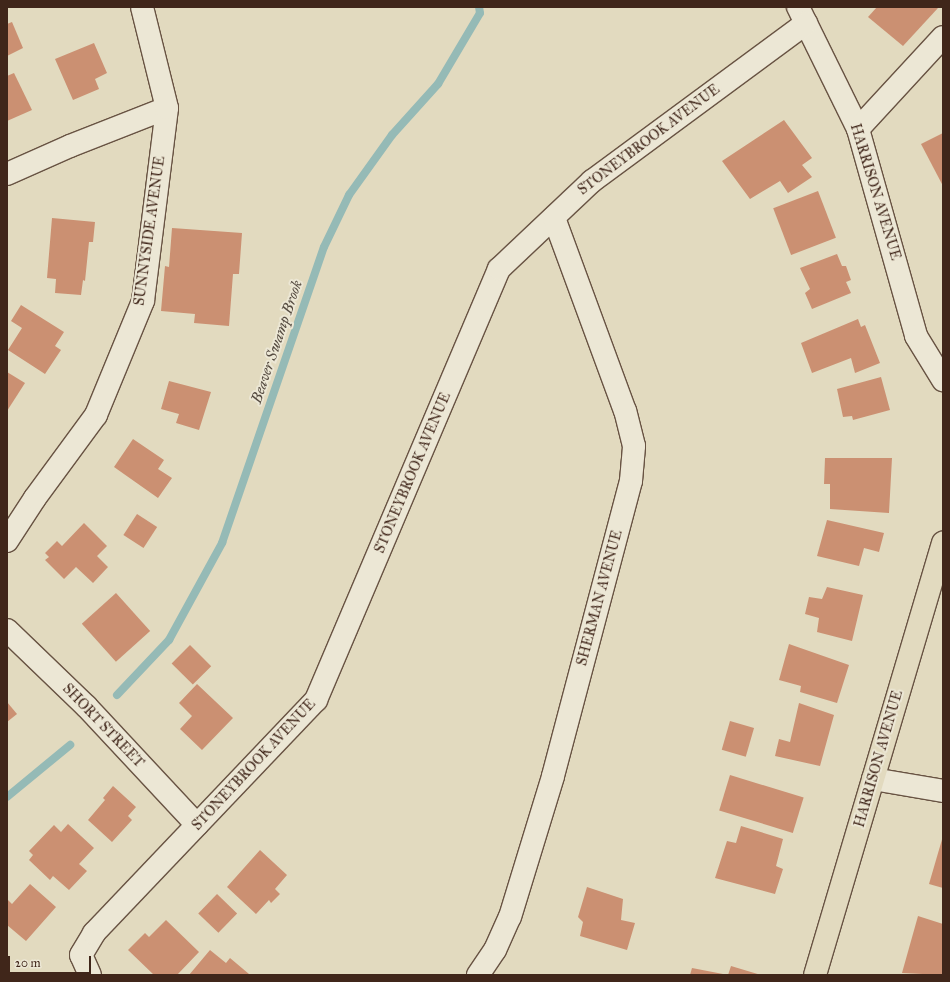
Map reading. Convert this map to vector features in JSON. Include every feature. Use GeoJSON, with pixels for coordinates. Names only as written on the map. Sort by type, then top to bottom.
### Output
{"type":"FeatureCollection","features":[{"type":"Feature","properties":{"kind":"main road","name":"HARRISON AVENUE"},"geometry":{"type":"LineString","coordinates":[[816,975],[943,543]]}},
{"type":"Feature","properties":{"kind":"street","name":"SUNNYSIDE AVENUE"},"geometry":{"type":"LineString","coordinates":[[7,541],[35,498],[96,415],[143,301],[166,108],[142,7]]}},
{"type":"Feature","properties":{"kind":"street","name":"HARRISON AVENUE"},"geometry":{"type":"LineString","coordinates":[[802,15],[858,128],[916,336],[943,380]]}},
{"type":"Feature","properties":{"kind":"street","name":"STONEYBROOK AVENUE"},"geometry":{"type":"LineString","coordinates":[[90,975],[81,955],[94,933],[316,700],[499,269],[592,181],[802,15]]}},
{"type":"Feature","properties":{"kind":"street"},"geometry":{"type":"LineString","coordinates":[[858,128],[943,37]]}},
{"type":"Feature","properties":{"kind":"street"},"geometry":{"type":"LineString","coordinates":[[7,174],[70,146],[166,108]]}},
{"type":"Feature","properties":{"kind":"street","name":"SHERMAN AVENUE"},"geometry":{"type":"LineString","coordinates":[[478,975],[495,950],[512,909],[553,776],[631,481],[634,446],[625,411],[554,218]]}},
{"type":"Feature","properties":{"kind":"street","name":"SHORT STREET"},"geometry":{"type":"LineString","coordinates":[[7,630],[87,707],[197,825]]}},
{"type":"Feature","properties":{"kind":"street"},"geometry":{"type":"LineString","coordinates":[[873,779],[943,792]]}},
{"type":"Feature","properties":{"kind":"building"},"geometry":{"type":"Polygon","coordinates":[[[877,7],[938,8],[903,46],[868,17],[877,7]]]}},
{"type":"Feature","properties":{"kind":"building"},"geometry":{"type":"Polygon","coordinates":[[[12,22],[23,48],[7,56],[7,24],[12,22]]]}},
{"type":"Feature","properties":{"kind":"building"},"geometry":{"type":"Polygon","coordinates":[[[94,43],[107,73],[95,79],[99,89],[73,100],[55,59],[94,43]]]}},
{"type":"Feature","properties":{"kind":"building"},"geometry":{"type":"Polygon","coordinates":[[[14,73],[32,110],[7,121],[7,76],[14,73]]]}},
{"type":"Feature","properties":{"kind":"building"},"geometry":{"type":"Polygon","coordinates":[[[784,120],[812,158],[802,165],[812,177],[788,193],[780,181],[750,199],[722,161],[784,120]]]}},
{"type":"Feature","properties":{"kind":"building"},"geometry":{"type":"Polygon","coordinates":[[[943,133],[943,186],[921,144],[943,133]]]}},
{"type":"Feature","properties":{"kind":"building"},"geometry":{"type":"Polygon","coordinates":[[[818,191],[836,238],[791,255],[773,208],[818,191]]]}},
{"type":"Feature","properties":{"kind":"building"},"geometry":{"type":"Polygon","coordinates":[[[52,218],[95,222],[93,242],[89,242],[85,281],[83,280],[81,295],[55,293],[56,279],[47,278],[52,218]]]}},
{"type":"Feature","properties":{"kind":"building"},"geometry":{"type":"Polygon","coordinates":[[[172,228],[242,233],[239,274],[233,274],[229,326],[194,323],[195,314],[161,311],[165,266],[169,267],[172,228]]]}},
{"type":"Feature","properties":{"kind":"building"},"geometry":{"type":"Polygon","coordinates":[[[837,254],[842,266],[846,266],[851,280],[846,282],[851,293],[812,309],[805,293],[810,289],[800,268],[837,254]]]}},
{"type":"Feature","properties":{"kind":"building"},"geometry":{"type":"Polygon","coordinates":[[[21,305],[64,332],[55,346],[61,350],[45,374],[8,350],[22,328],[11,321],[21,305]]]}},
{"type":"Feature","properties":{"kind":"building"},"geometry":{"type":"Polygon","coordinates":[[[858,319],[861,327],[865,325],[880,363],[855,373],[851,358],[812,373],[801,343],[858,319]]]}},
{"type":"Feature","properties":{"kind":"building"},"geometry":{"type":"Polygon","coordinates":[[[7,372],[25,383],[7,411],[7,372]]]}},
{"type":"Feature","properties":{"kind":"building"},"geometry":{"type":"Polygon","coordinates":[[[881,377],[890,410],[853,420],[852,416],[843,417],[837,389],[881,377]]]}},
{"type":"Feature","properties":{"kind":"building"},"geometry":{"type":"Polygon","coordinates":[[[169,381],[211,392],[199,430],[176,423],[179,414],[161,409],[169,381]]]}},
{"type":"Feature","properties":{"kind":"building"},"geometry":{"type":"Polygon","coordinates":[[[133,439],[164,460],[158,469],[172,478],[158,498],[114,467],[133,439]]]}},
{"type":"Feature","properties":{"kind":"building"},"geometry":{"type":"Polygon","coordinates":[[[825,458],[892,458],[889,513],[830,509],[830,484],[824,484],[825,458]]]}},
{"type":"Feature","properties":{"kind":"building"},"geometry":{"type":"Polygon","coordinates":[[[137,514],[157,527],[144,548],[123,535],[137,514]]]}},
{"type":"Feature","properties":{"kind":"building"},"geometry":{"type":"Polygon","coordinates":[[[827,520],[884,533],[879,552],[864,548],[859,566],[817,556],[827,520]]]}},
{"type":"Feature","properties":{"kind":"building"},"geometry":{"type":"Polygon","coordinates":[[[84,523],[107,546],[97,556],[108,567],[93,583],[76,567],[64,579],[45,560],[49,557],[45,553],[57,541],[62,546],[84,523]]]}},
{"type":"Feature","properties":{"kind":"building"},"geometry":{"type":"Polygon","coordinates":[[[827,587],[863,595],[852,641],[817,632],[819,618],[805,614],[809,597],[822,599],[827,587]]]}},
{"type":"Feature","properties":{"kind":"building"},"geometry":{"type":"Polygon","coordinates":[[[116,593],[150,631],[116,662],[82,624],[116,593]]]}},
{"type":"Feature","properties":{"kind":"building"},"geometry":{"type":"Polygon","coordinates":[[[789,644],[849,665],[837,703],[800,692],[801,686],[779,680],[789,644]]]}},
{"type":"Feature","properties":{"kind":"building"},"geometry":{"type":"Polygon","coordinates":[[[190,645],[211,666],[193,685],[172,663],[190,645]]]}},
{"type":"Feature","properties":{"kind":"building"},"geometry":{"type":"Polygon","coordinates":[[[197,684],[233,718],[202,750],[180,729],[192,716],[179,703],[197,684]]]}},
{"type":"Feature","properties":{"kind":"building"},"geometry":{"type":"Polygon","coordinates":[[[7,702],[17,714],[7,722],[7,702]]]}},
{"type":"Feature","properties":{"kind":"building"},"geometry":{"type":"Polygon","coordinates":[[[799,703],[834,715],[820,766],[775,756],[779,739],[790,742],[799,703]]]}},
{"type":"Feature","properties":{"kind":"building"},"geometry":{"type":"Polygon","coordinates":[[[730,721],[754,728],[746,757],[722,750],[730,721]]]}},
{"type":"Feature","properties":{"kind":"building"},"geometry":{"type":"Polygon","coordinates":[[[730,775],[804,798],[793,833],[719,810],[730,775]]]}},
{"type":"Feature","properties":{"kind":"building"},"geometry":{"type":"Polygon","coordinates":[[[113,786],[136,807],[128,816],[132,820],[112,842],[88,820],[105,800],[103,798],[113,786]]]}},
{"type":"Feature","properties":{"kind":"building"},"geometry":{"type":"Polygon","coordinates":[[[68,824],[94,848],[79,864],[87,871],[69,890],[53,876],[50,880],[29,860],[33,855],[29,851],[54,825],[61,832],[68,824]]]}},
{"type":"Feature","properties":{"kind":"building"},"geometry":{"type":"Polygon","coordinates":[[[741,826],[783,839],[776,866],[783,869],[775,894],[715,878],[727,841],[736,843],[741,826]]]}},
{"type":"Feature","properties":{"kind":"building"},"geometry":{"type":"Polygon","coordinates":[[[943,836],[943,888],[929,884],[943,836]]]}},
{"type":"Feature","properties":{"kind":"building"},"geometry":{"type":"Polygon","coordinates":[[[260,850],[287,875],[275,889],[280,894],[271,903],[269,900],[256,914],[227,887],[260,850]]]}},
{"type":"Feature","properties":{"kind":"building"},"geometry":{"type":"Polygon","coordinates":[[[30,884],[56,907],[26,941],[7,925],[7,899],[12,904],[30,884]]]}},
{"type":"Feature","properties":{"kind":"building"},"geometry":{"type":"Polygon","coordinates":[[[587,887],[623,899],[621,920],[635,923],[627,950],[580,936],[583,922],[578,917],[587,887]]]}},
{"type":"Feature","properties":{"kind":"building"},"geometry":{"type":"Polygon","coordinates":[[[217,894],[237,913],[218,933],[198,913],[217,894]]]}},
{"type":"Feature","properties":{"kind":"building"},"geometry":{"type":"Polygon","coordinates":[[[918,916],[943,924],[943,975],[902,973],[918,916]]]}},
{"type":"Feature","properties":{"kind":"building"},"geometry":{"type":"Polygon","coordinates":[[[166,920],[199,952],[177,975],[154,975],[128,950],[145,933],[149,937],[166,920]]]}},
{"type":"Feature","properties":{"kind":"building"},"geometry":{"type":"Polygon","coordinates":[[[210,950],[226,963],[230,958],[249,974],[189,975],[210,950]]]}},
{"type":"Feature","properties":{"kind":"building"},"geometry":{"type":"Polygon","coordinates":[[[731,966],[761,975],[728,975],[731,966]]]}},
{"type":"Feature","properties":{"kind":"building"},"geometry":{"type":"Polygon","coordinates":[[[692,968],[723,974],[723,975],[690,975],[692,968]]]}},
{"type":"Feature","properties":{"kind":"waterway","name":"Beaver Swamp Brook"},"geometry":{"type":"LineString","coordinates":[[117,695],[169,640],[222,543],[324,247],[349,195],[392,135],[438,84],[480,13],[479,7]]}},
{"type":"Feature","properties":{"kind":"waterway","name":"Beaver Swamp Brook"},"geometry":{"type":"LineString","coordinates":[[7,797],[70,745]]}}]}
